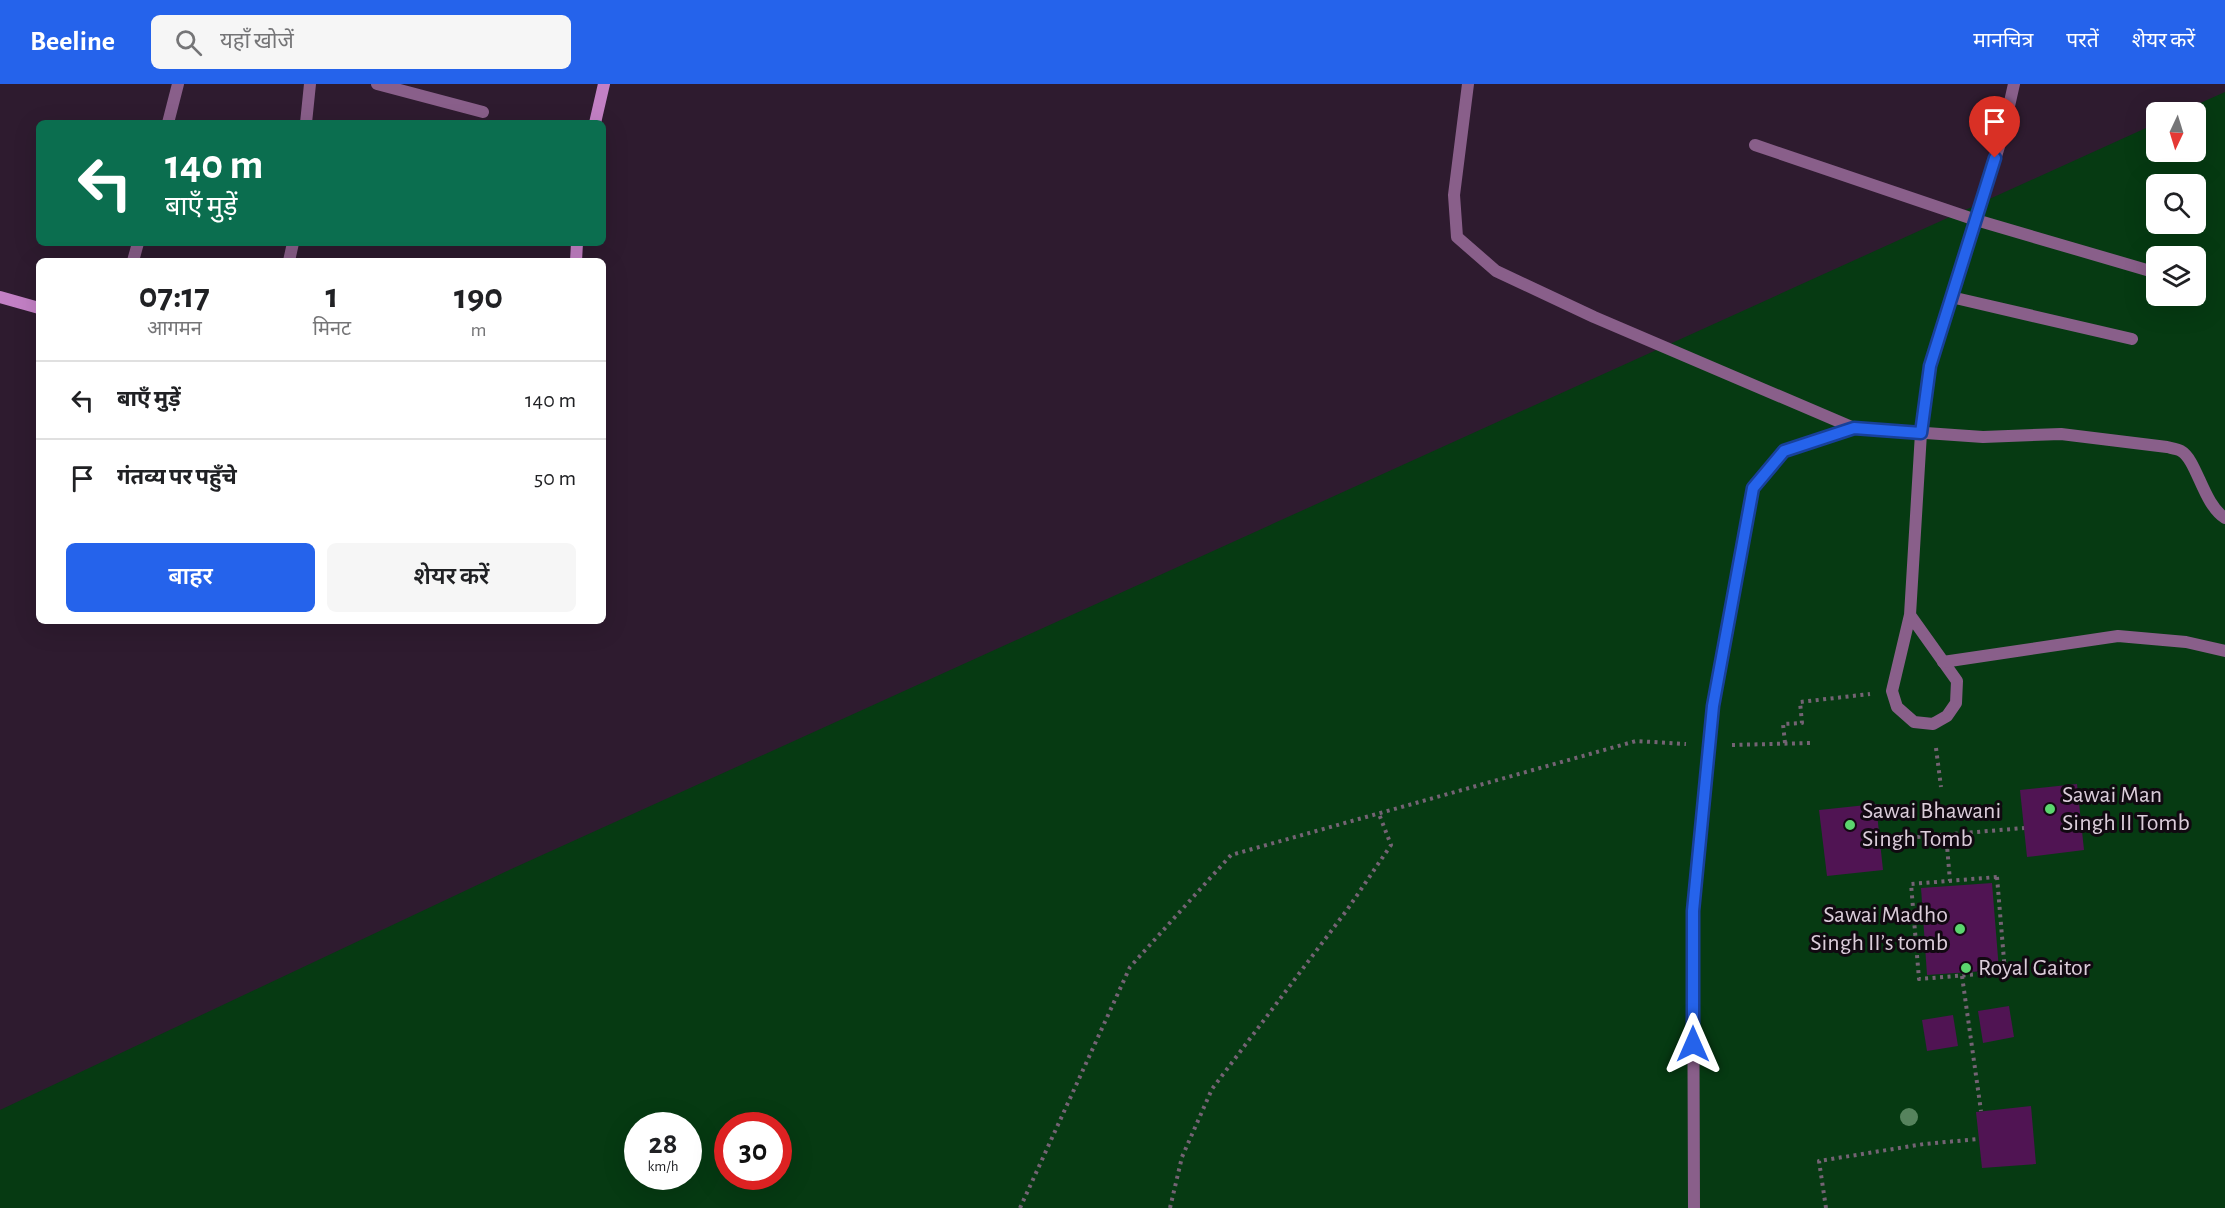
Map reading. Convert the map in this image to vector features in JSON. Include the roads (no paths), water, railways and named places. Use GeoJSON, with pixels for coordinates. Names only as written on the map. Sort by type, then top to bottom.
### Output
{"type":"FeatureCollection","features":[{"type":"Feature","properties":{"kind":"street"},"geometry":{"type":"LineString","coordinates":[[169,120],[178,84]]}},
{"type":"Feature","properties":{"kind":"street"},"geometry":{"type":"LineString","coordinates":[[306,120],[310,84]]}},
{"type":"Feature","properties":{"kind":"street"},"geometry":{"type":"LineString","coordinates":[[377,84],[483,112]]}},
{"type":"Feature","properties":{"kind":"street"},"geometry":{"type":"LineString","coordinates":[[596,120],[604,84]]}},
{"type":"Feature","properties":{"kind":"street"},"geometry":{"type":"LineString","coordinates":[[1468,84],[1454,195],[1457,237],[1496,271],[1594,317],[1854,428],[1983,437],[2061,434],[2167,447],[2182,451],[2191,462],[2217,513],[2225,518]]}},
{"type":"Feature","properties":{"kind":"street"},"geometry":{"type":"LineString","coordinates":[[1910,615],[1957,681],[1956,703],[1947,716],[1933,723],[1914,722],[1897,707],[1892,691],[1910,615],[1921,433],[1930,366],[2002,137],[2014,84]]}},
{"type":"Feature","properties":{"kind":"street"},"geometry":{"type":"LineString","coordinates":[[1755,145],[1976,220],[2146,270]]}},
{"type":"Feature","properties":{"kind":"street"},"geometry":{"type":"LineString","coordinates":[[0,297],[36,307]]}},
{"type":"Feature","properties":{"kind":"street"},"geometry":{"type":"LineString","coordinates":[[1951,297],[2132,339]]}},
{"type":"Feature","properties":{"kind":"street"},"geometry":{"type":"LineString","coordinates":[[1694,1208],[1693,911],[1713,706],[1753,488],[1784,451],[1854,428]]}},
{"type":"Feature","properties":{"kind":"street"},"geometry":{"type":"LineString","coordinates":[[1943,662],[2118,636],[2186,642],[2225,651]]}},
{"type":"Feature","properties":{"kind":"place","name":"Sawai Man Singh II Tomb"},"geometry":{"type":"Point","coordinates":[2050,809]}},
{"type":"Feature","properties":{"kind":"place","name":"Sawai Bhawani Singh Tomb"},"geometry":{"type":"Point","coordinates":[1850,825]}},
{"type":"Feature","properties":{"kind":"place","name":"Sawai Madho Singh II’s tomb"},"geometry":{"type":"Point","coordinates":[1960,929]}},
{"type":"Feature","properties":{"kind":"place","name":"Royal Gaitor"},"geometry":{"type":"Point","coordinates":[1966,968]}}]}
